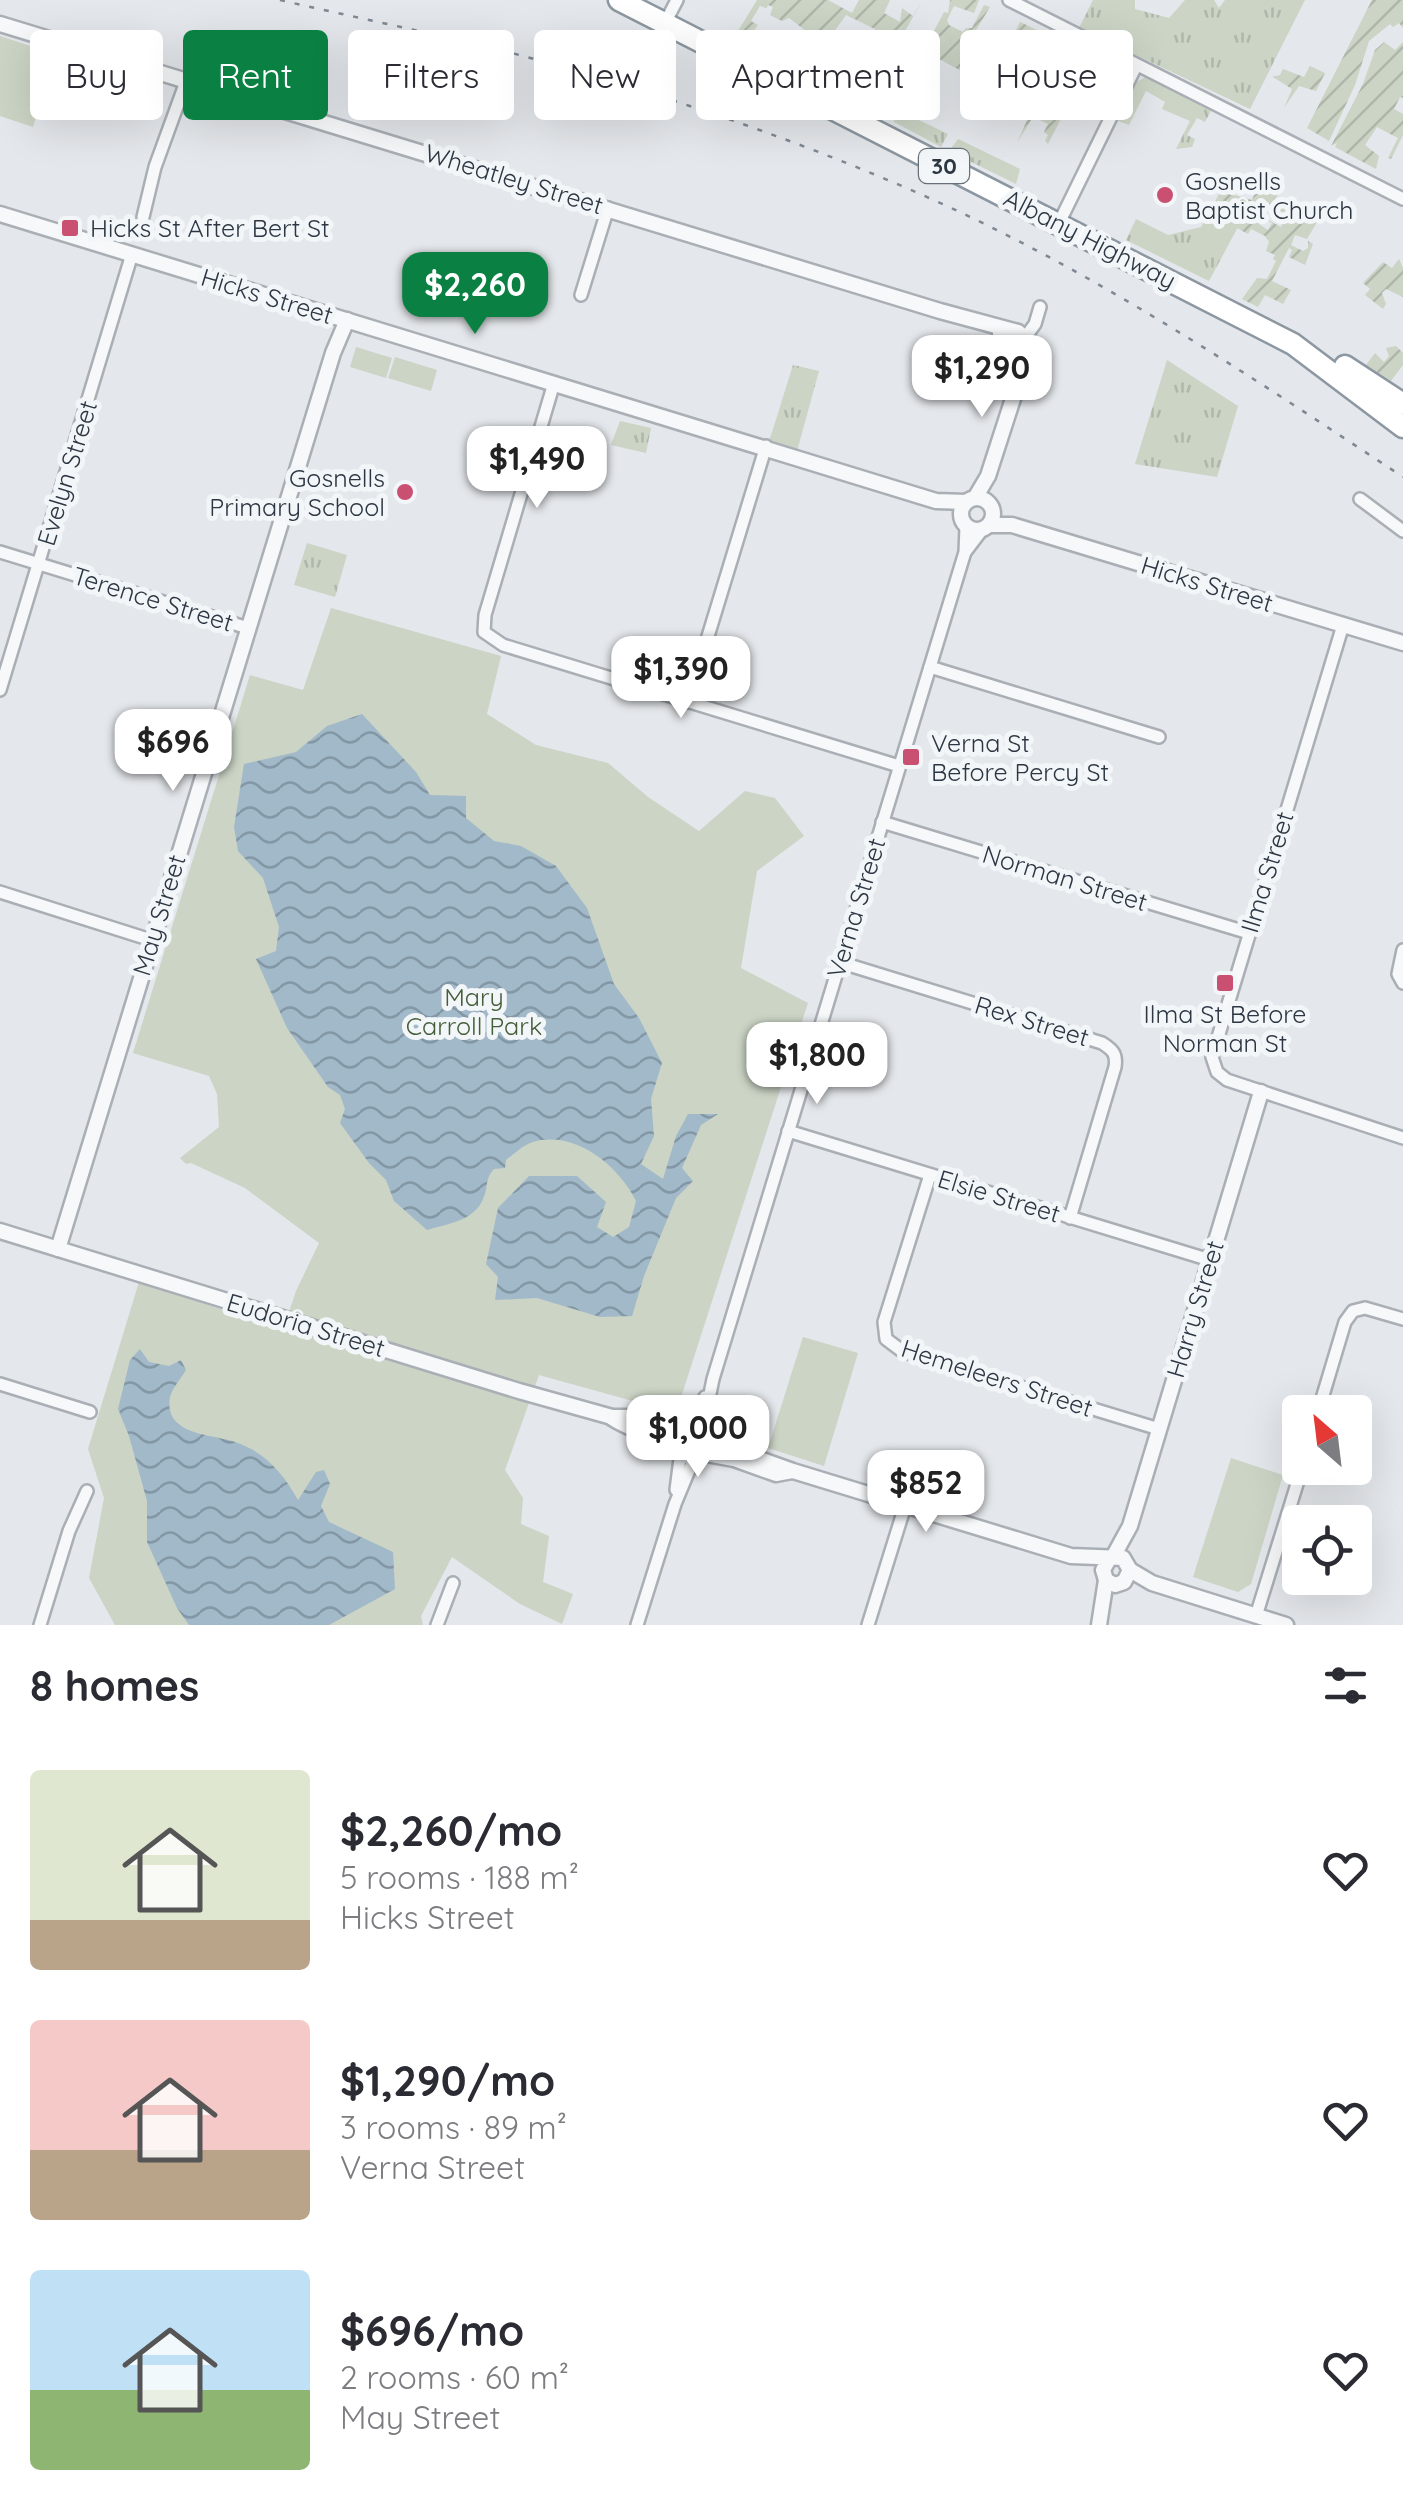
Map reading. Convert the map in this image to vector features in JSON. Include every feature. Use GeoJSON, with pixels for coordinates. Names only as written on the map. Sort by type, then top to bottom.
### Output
{"type":"FeatureCollection","features":[{"type":"Feature","properties":{"kind":"highway","name":"Albany Highway"},"geometry":{"type":"LineString","coordinates":[[619,0],[1293,344],[1403,426]]}},
{"type":"Feature","properties":{"kind":"highway","name":"Albany Highway"},"geometry":{"type":"LineString","coordinates":[[1293,344],[1316,349],[1403,404]]}},
{"type":"Feature","properties":{"kind":"street"},"geometry":{"type":"LineString","coordinates":[[664,23],[677,0]]}},
{"type":"Feature","properties":{"kind":"street"},"geometry":{"type":"LineString","coordinates":[[1009,0],[1403,199]]}},
{"type":"Feature","properties":{"kind":"street","name":"Wheatley Street"},"geometry":{"type":"LineString","coordinates":[[0,24],[183,78]]}},
{"type":"Feature","properties":{"kind":"street"},"geometry":{"type":"LineString","coordinates":[[1059,223],[1136,66]]}},
{"type":"Feature","properties":{"kind":"street"},"geometry":{"type":"LineString","coordinates":[[143,217],[155,167],[183,90]]}},
{"type":"Feature","properties":{"kind":"street","name":"Wheatley Street"},"geometry":{"type":"LineString","coordinates":[[321,120],[994,326],[1022,341]]}},
{"type":"Feature","properties":{"kind":"street"},"geometry":{"type":"LineString","coordinates":[[580,296],[608,208]]}},
{"type":"Feature","properties":{"kind":"street","name":"Hicks Street"},"geometry":{"type":"LineString","coordinates":[[0,214],[936,501],[970,500],[989,518],[1403,644]]}},
{"type":"Feature","properties":{"kind":"street","name":"Evelyn Street"},"geometry":{"type":"LineString","coordinates":[[0,690],[132,254]]}},
{"type":"Feature","properties":{"kind":"street"},"geometry":{"type":"LineString","coordinates":[[988,476],[989,518],[964,524],[961,510],[988,476],[1030,354],[1022,341],[1040,307]]}},
{"type":"Feature","properties":{"kind":"street","name":"May Street"},"geometry":{"type":"LineString","coordinates":[[58,1250],[341,319]]}},
{"type":"Feature","properties":{"kind":"street"},"geometry":{"type":"LineString","coordinates":[[554,384],[485,615],[484,632],[503,645],[900,766]]}},
{"type":"Feature","properties":{"kind":"street"},"geometry":{"type":"LineString","coordinates":[[688,702],[766,446]]}},
{"type":"Feature","properties":{"kind":"street"},"geometry":{"type":"LineString","coordinates":[[1360,499],[1403,531]]}},
{"type":"Feature","properties":{"kind":"street","name":"Hicks Street"},"geometry":{"type":"LineString","coordinates":[[936,501],[964,524]]}},
{"type":"Feature","properties":{"kind":"street","name":"Verna Street"},"geometry":{"type":"LineString","coordinates":[[637,1625],[965,552],[989,518]]}},
{"type":"Feature","properties":{"kind":"street","name":"Verna Street"},"geometry":{"type":"LineString","coordinates":[[964,524],[965,552]]}},
{"type":"Feature","properties":{"kind":"street","name":"Terence Street"},"geometry":{"type":"LineString","coordinates":[[0,552],[248,628]]}},
{"type":"Feature","properties":{"kind":"street","name":"Ilma Street"},"geometry":{"type":"LineString","coordinates":[[1343,626],[1212,1057],[1222,1077],[1403,1138]]}},
{"type":"Feature","properties":{"kind":"street"},"geometry":{"type":"LineString","coordinates":[[930,667],[1159,737]]}},
{"type":"Feature","properties":{"kind":"street","name":"Norman Street"},"geometry":{"type":"LineString","coordinates":[[882,822],[1249,933]]}},
{"type":"Feature","properties":{"kind":"street"},"geometry":{"type":"LineString","coordinates":[[0,892],[151,940]]}},
{"type":"Feature","properties":{"kind":"street"},"geometry":{"type":"LineString","coordinates":[[1403,950],[1398,974],[1403,984]]}},
{"type":"Feature","properties":{"kind":"street","name":"Rex Street"},"geometry":{"type":"LineString","coordinates":[[839,962],[1111,1048],[1116,1055],[1115,1068],[1070,1218]]}},
{"type":"Feature","properties":{"kind":"street","name":"Harry Street"},"geometry":{"type":"LineString","coordinates":[[1101,1618],[1260,1092]]}},
{"type":"Feature","properties":{"kind":"street","name":"Elsie Street"},"geometry":{"type":"LineString","coordinates":[[788,1131],[1210,1260]]}},
{"type":"Feature","properties":{"kind":"street","name":"Hemeleers Street"},"geometry":{"type":"LineString","coordinates":[[930,1175],[884,1322],[886,1339],[902,1351],[1159,1429]]}},
{"type":"Feature","properties":{"kind":"street","name":"Eudoria Street"},"geometry":{"type":"LineString","coordinates":[[0,1231],[612,1417],[631,1417],[776,1474],[793,1472],[1286,1625]]}},
{"type":"Feature","properties":{"kind":"street"},"geometry":{"type":"LineString","coordinates":[[1323,1395],[1352,1311],[1365,1308],[1403,1319]]}},
{"type":"Feature","properties":{"kind":"street"},"geometry":{"type":"LineString","coordinates":[[0,1384],[90,1412]]}},
{"type":"Feature","properties":{"kind":"street"},"geometry":{"type":"LineString","coordinates":[[1256,1616],[1297,1485]]}},
{"type":"Feature","properties":{"kind":"street"},"geometry":{"type":"LineString","coordinates":[[40,1625],[69,1531],[88,1491]]}},
{"type":"Feature","properties":{"kind":"street"},"geometry":{"type":"LineString","coordinates":[[868,1625],[905,1506]]}},
{"type":"Feature","properties":{"kind":"street"},"geometry":{"type":"LineString","coordinates":[[438,1619],[452,1583]]}},
{"type":"Feature","properties":{"kind":"green space"},"geometry":{"type":"Polygon","coordinates":[[[757,0],[828,0],[852,13],[859,0],[890,0],[884,13],[900,22],[902,8],[913,16],[921,3],[906,30],[875,30],[846,15],[835,30],[805,30],[789,18],[782,21],[770,15],[773,7],[768,5],[760,6],[751,21],[758,25],[754,30],[739,30],[757,0]]]}},
{"type":"Feature","properties":{"kind":"green space"},"geometry":{"type":"Polygon","coordinates":[[[950,0],[979,0],[974,13],[954,6],[947,20],[960,30],[960,70],[940,60],[940,30],[935,30],[944,12],[948,13],[950,0]]]}},
{"type":"Feature","properties":{"kind":"green space"},"geometry":{"type":"Polygon","coordinates":[[[1093,0],[1135,0],[1135,9],[1169,18],[1185,0],[1214,0],[1219,8],[1225,0],[1305,0],[1250,109],[1133,54],[1133,30],[1079,28],[1093,0]]]}},
{"type":"Feature","properties":{"kind":"green space"},"geometry":{"type":"Polygon","coordinates":[[[1372,0],[1403,0],[1403,28],[1399,23],[1393,27],[1390,24],[1369,41],[1355,85],[1329,141],[1307,128],[1372,0]]]}},
{"type":"Feature","properties":{"kind":"green space"},"geometry":{"type":"Polygon","coordinates":[[[984,5],[990,7],[976,30],[964,30],[972,28],[984,5]]]}},
{"type":"Feature","properties":{"kind":"green space"},"geometry":{"type":"Polygon","coordinates":[[[1020,22],[1037,30],[1016,30],[1020,22]]]}},
{"type":"Feature","properties":{"kind":"green space"},"geometry":{"type":"Polygon","coordinates":[[[0,36],[30,46],[30,120],[35,120],[33,127],[0,116],[0,36]]]}},
{"type":"Feature","properties":{"kind":"green space"},"geometry":{"type":"Polygon","coordinates":[[[1384,42],[1395,50],[1403,42],[1403,98],[1394,109],[1403,114],[1403,135],[1391,159],[1388,158],[1398,138],[1377,127],[1365,145],[1379,156],[1376,169],[1335,147],[1337,143],[1331,146],[1363,84],[1375,50],[1384,42]]]}},
{"type":"Feature","properties":{"kind":"green space"},"geometry":{"type":"Polygon","coordinates":[[[1310,66],[1325,73],[1316,91],[1299,86],[1284,108],[1292,89],[1273,77],[1283,69],[1304,77],[1310,66]]]}},
{"type":"Feature","properties":{"kind":"green space"},"geometry":{"type":"Polygon","coordinates":[[[1147,76],[1206,105],[1211,111],[1205,122],[1197,118],[1187,135],[1195,139],[1192,147],[1176,149],[1190,121],[1162,109],[1165,102],[1146,91],[1133,117],[1135,83],[1147,76]]]}},
{"type":"Feature","properties":{"kind":"green space"},"geometry":{"type":"Polygon","coordinates":[[[919,120],[948,134],[941,147],[894,122],[919,120]]]}},
{"type":"Feature","properties":{"kind":"green space"},"geometry":{"type":"Polygon","coordinates":[[[1039,120],[1060,120],[1048,144],[1044,132],[1048,124],[1039,120]]]}},
{"type":"Feature","properties":{"kind":"green space"},"geometry":{"type":"Polygon","coordinates":[[[958,139],[1020,169],[1016,184],[949,151],[958,139]]]}},
{"type":"Feature","properties":{"kind":"green space"},"geometry":{"type":"Polygon","coordinates":[[[1266,166],[1269,168],[1261,184],[1279,193],[1263,217],[1281,227],[1286,217],[1277,213],[1281,204],[1298,213],[1302,208],[1320,217],[1307,239],[1295,235],[1291,245],[1303,251],[1308,248],[1308,241],[1313,244],[1305,265],[1289,257],[1289,248],[1272,281],[1291,290],[1283,304],[1265,295],[1258,307],[1242,299],[1257,278],[1267,279],[1275,255],[1266,251],[1269,242],[1265,236],[1237,228],[1241,220],[1247,222],[1250,218],[1268,230],[1272,223],[1217,198],[1220,191],[1252,200],[1266,166]]]}},
{"type":"Feature","properties":{"kind":"green space"},"geometry":{"type":"Polygon","coordinates":[[[1217,198],[1246,212],[1209,281],[1126,240],[1136,219],[1168,235],[1201,227],[1217,198]]]}},
{"type":"Feature","properties":{"kind":"green space"},"geometry":{"type":"Polygon","coordinates":[[[1399,259],[1403,268],[1403,297],[1386,289],[1382,293],[1386,304],[1383,309],[1365,295],[1370,289],[1363,283],[1383,262],[1392,268],[1399,259]]]}},
{"type":"Feature","properties":{"kind":"green space"},"geometry":{"type":"Polygon","coordinates":[[[1396,346],[1403,353],[1403,365],[1391,381],[1366,365],[1375,353],[1384,362],[1389,356],[1386,348],[1396,346]]]}},
{"type":"Feature","properties":{"kind":"green space"},"geometry":{"type":"Polygon","coordinates":[[[356,347],[392,358],[386,378],[350,367],[356,347]]]}},
{"type":"Feature","properties":{"kind":"green space"},"geometry":{"type":"Polygon","coordinates":[[[395,357],[437,370],[431,391],[388,378],[395,357]]]}},
{"type":"Feature","properties":{"kind":"green space"},"geometry":{"type":"Polygon","coordinates":[[[1167,360],[1238,406],[1217,477],[1135,464],[1167,360]]]}},
{"type":"Feature","properties":{"kind":"green space"},"geometry":{"type":"Polygon","coordinates":[[[793,365],[819,371],[797,451],[769,442],[793,365]]]}},
{"type":"Feature","properties":{"kind":"green space"},"geometry":{"type":"Polygon","coordinates":[[[620,421],[651,428],[646,453],[611,445],[620,421]]]}},
{"type":"Feature","properties":{"kind":"green space"},"geometry":{"type":"Polygon","coordinates":[[[307,543],[347,555],[335,597],[294,585],[307,543]]]}},
{"type":"Feature","properties":{"kind":"green space","name":"Mary Carroll Park"},"geometry":{"type":"Polygon","coordinates":[[[331,608],[501,656],[487,714],[536,745],[608,763],[648,797],[699,831],[745,791],[775,798],[804,836],[757,871],[741,968],[808,1003],[676,1413],[539,1375],[505,1470],[523,1498],[521,1524],[549,1536],[543,1582],[573,1594],[562,1624],[520,1604],[452,1557],[421,1616],[423,1625],[115,1625],[89,1578],[104,1498],[88,1449],[139,1282],[283,1330],[319,1243],[245,1188],[180,1158],[219,1127],[217,1094],[209,1076],[133,1053],[250,675],[303,690],[331,608]]]}},
{"type":"Feature","properties":{"kind":"green space"},"geometry":{"type":"Polygon","coordinates":[[[803,1337],[858,1353],[824,1466],[768,1448],[803,1337]]]}},
{"type":"Feature","properties":{"kind":"green space"},"geometry":{"type":"Polygon","coordinates":[[[1231,1458],[1282,1475],[1251,1584],[1238,1592],[1193,1577],[1231,1458]]]}},
{"type":"Feature","properties":{"kind":"water"},"geometry":{"type":"Polygon","coordinates":[[[362,714],[416,772],[430,795],[466,796],[466,818],[494,841],[521,846],[556,866],[587,908],[614,984],[639,1018],[662,1063],[651,1099],[654,1136],[641,1164],[663,1179],[676,1136],[688,1114],[718,1114],[701,1125],[682,1168],[693,1181],[676,1198],[632,1316],[600,1317],[537,1298],[495,1300],[498,1277],[486,1264],[498,1208],[529,1176],[577,1176],[606,1202],[597,1227],[613,1237],[629,1227],[636,1201],[607,1163],[564,1141],[533,1142],[506,1160],[505,1168],[494,1169],[483,1199],[473,1212],[427,1230],[394,1201],[386,1180],[340,1123],[345,1109],[340,1095],[328,1087],[287,1028],[256,959],[276,951],[279,927],[263,878],[238,851],[234,827],[244,764],[296,752],[327,726],[362,714]]]}},
{"type":"Feature","properties":{"kind":"water"},"geometry":{"type":"Polygon","coordinates":[[[140,1349],[149,1362],[169,1366],[181,1360],[186,1370],[171,1394],[170,1410],[182,1426],[255,1451],[279,1472],[298,1500],[316,1472],[324,1470],[330,1484],[321,1506],[329,1522],[393,1552],[395,1589],[329,1625],[189,1625],[177,1608],[147,1542],[147,1501],[118,1409],[130,1360],[140,1349]]]}},
{"type":"Feature","properties":{"kind":"railway"},"geometry":{"type":"LineString","coordinates":[[280,0],[590,75],[746,125],[899,185],[1008,236],[1124,299],[1403,477]]}},
{"type":"Feature","properties":{"kind":"place","name":"Gosnells Baptist Church"},"geometry":{"type":"Point","coordinates":[1165,195]}},
{"type":"Feature","properties":{"kind":"place","name":"Hicks St After Bert St"},"geometry":{"type":"Point","coordinates":[70,228]}},
{"type":"Feature","properties":{"kind":"place","name":"Gosnells Primary School"},"geometry":{"type":"Point","coordinates":[405,492]}},
{"type":"Feature","properties":{"kind":"place","name":"Verna St Before Percy St"},"geometry":{"type":"Point","coordinates":[911,757]}},
{"type":"Feature","properties":{"kind":"place","name":"Ilma St Before Norman St"},"geometry":{"type":"Point","coordinates":[1225,983]}}]}
